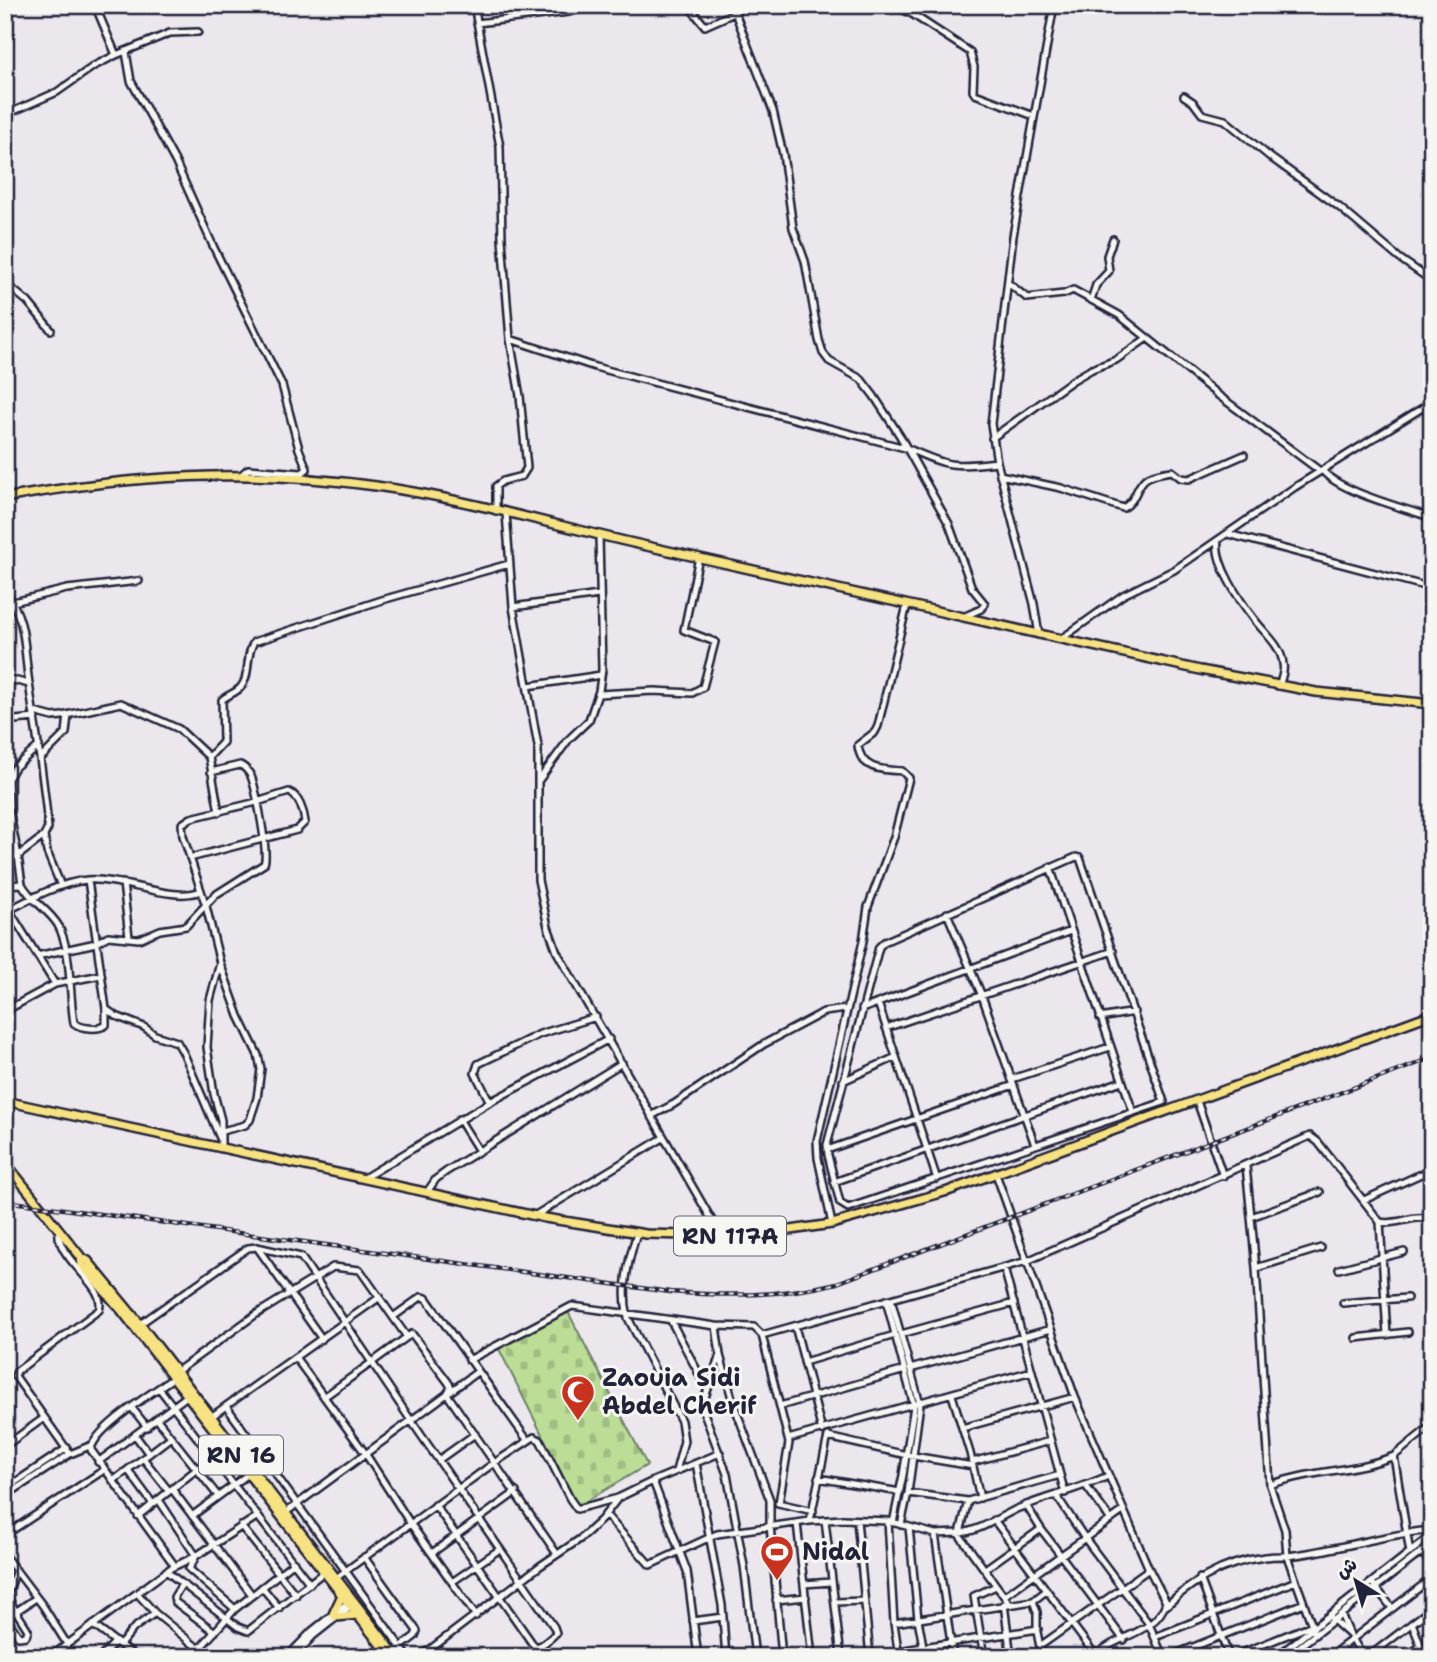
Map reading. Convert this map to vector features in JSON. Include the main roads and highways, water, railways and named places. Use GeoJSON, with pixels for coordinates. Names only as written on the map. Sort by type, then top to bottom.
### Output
{"type":"FeatureCollection","features":[{"type":"Feature","properties":{"kind":"main road"},"geometry":{"type":"LineString","coordinates":[[5,498],[105,481],[155,477],[241,475],[376,486],[496,510],[960,618],[1279,686],[1432,704]]}},
{"type":"Feature","properties":{"kind":"main road","name":"RN 117A"},"geometry":{"type":"LineString","coordinates":[[5,1101],[221,1143],[534,1216],[637,1233],[720,1236],[763,1234],[832,1224],[905,1205],[1432,1014]]}},
{"type":"Feature","properties":{"kind":"main road","name":"RN 16"},"geometry":{"type":"LineString","coordinates":[[5,1162],[81,1257],[88,1261],[140,1324],[187,1396],[336,1578],[357,1615],[390,1655]]}},
{"type":"Feature","properties":{"kind":"main road","name":"RN 16"},"geometry":{"type":"LineString","coordinates":[[81,1257],[82,1265],[211,1417],[324,1572],[390,1655]]}},
{"type":"Feature","properties":{"kind":"main road"},"geometry":{"type":"LineString","coordinates":[[342,1595],[335,1615],[357,1615]]}},
{"type":"Feature","properties":{"kind":"railway"},"geometry":{"type":"LineString","coordinates":[[5,1201],[670,1292],[733,1295],[795,1291],[837,1283],[1432,1058]]}},
{"type":"Feature","properties":{"kind":"place","name":"Zaouia Sidi Abdel Cherif"},"geometry":{"type":"Point","coordinates":[578,1422]}},
{"type":"Feature","properties":{"kind":"place","name":"Nidal"},"geometry":{"type":"Point","coordinates":[777,1582]}}]}
